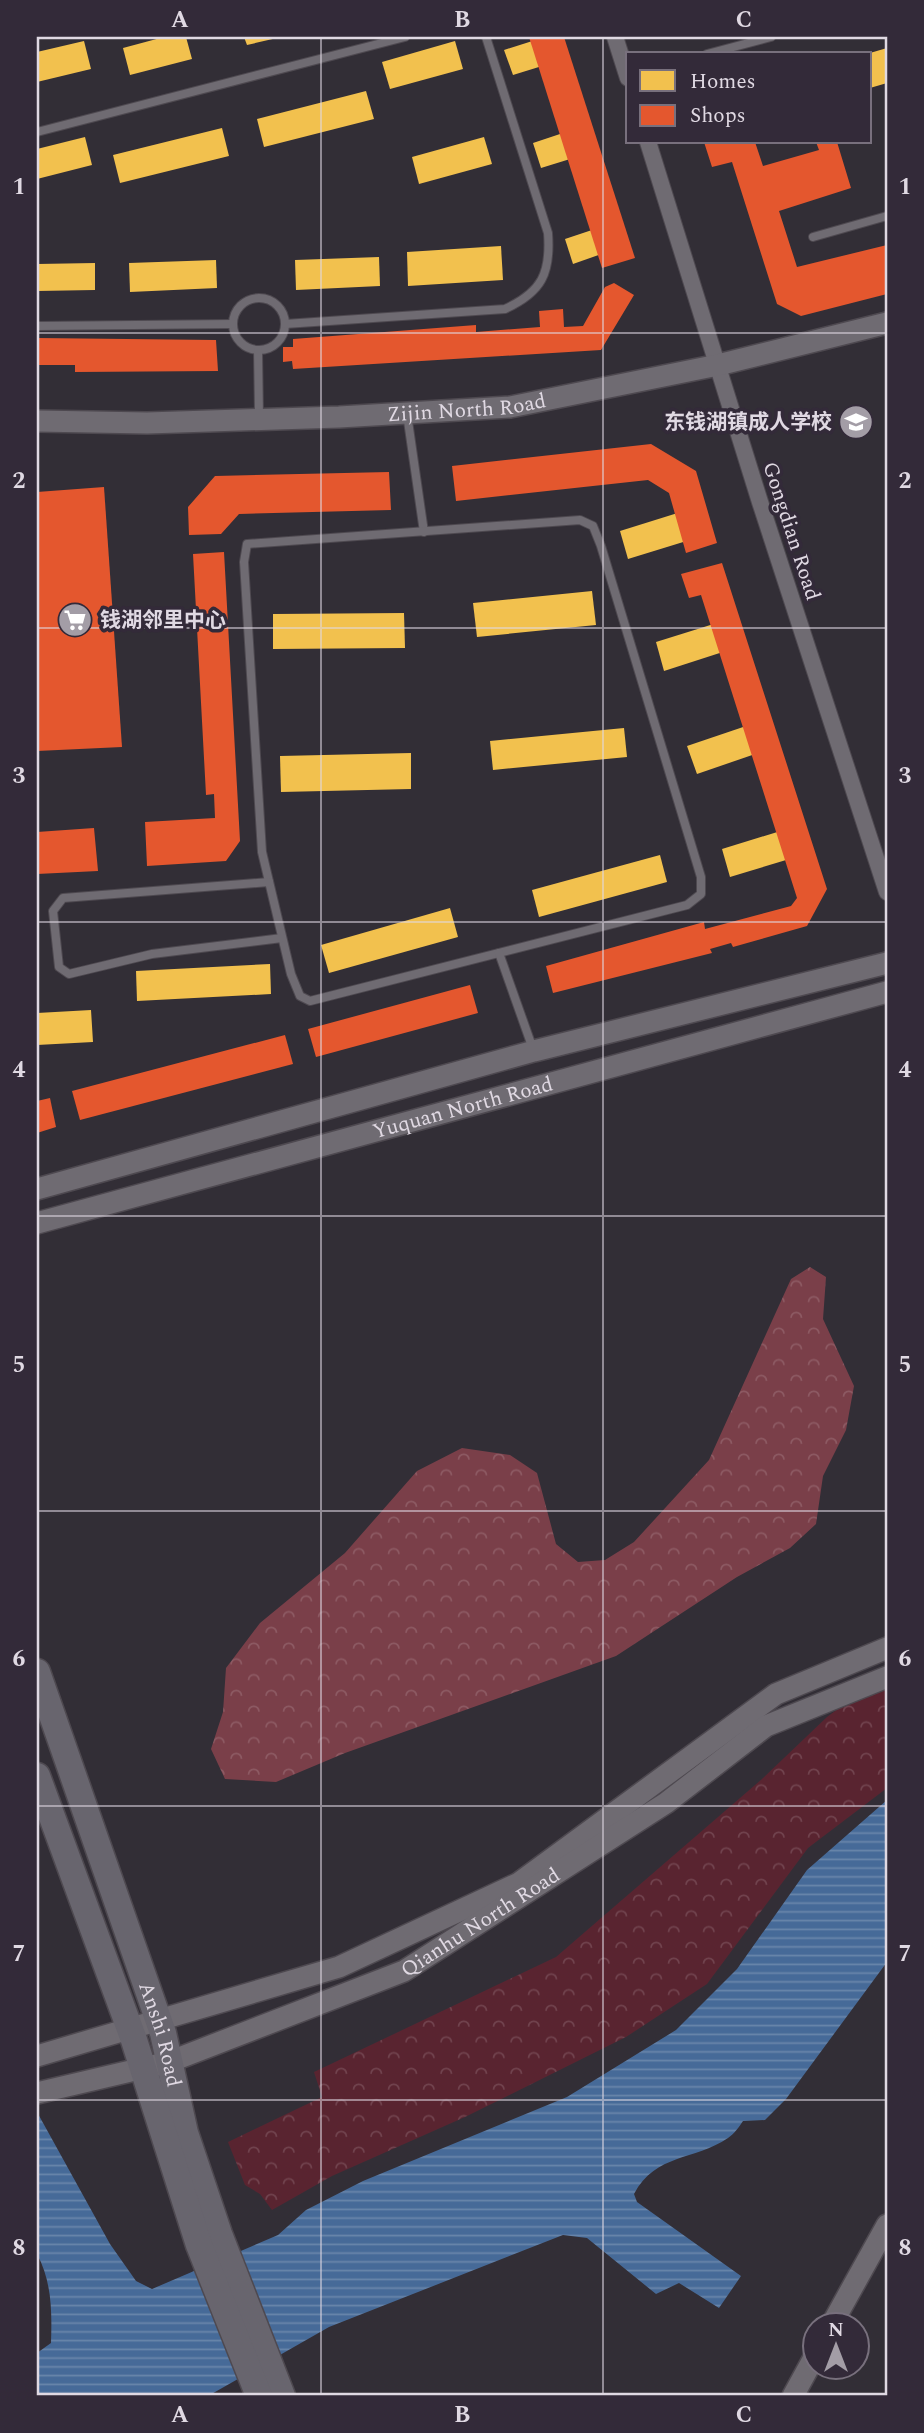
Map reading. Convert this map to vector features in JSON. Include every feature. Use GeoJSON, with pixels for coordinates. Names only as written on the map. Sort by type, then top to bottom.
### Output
{"type":"FeatureCollection","features":[{"type":"Feature","properties":{"kind":"main road","name":"Anshi Road"},"geometry":{"type":"LineString","coordinates":[[37,1672],[159,2022],[209,2240]]}},
{"type":"Feature","properties":{"kind":"main road","name":"Anshi Road"},"geometry":{"type":"LineString","coordinates":[[37,1776],[143,2069],[267,2388]]}},
{"type":"Feature","properties":{"kind":"street"},"geometry":{"type":"LineString","coordinates":[[615,37],[626,71]]}},
{"type":"Feature","properties":{"kind":"street","name":"Gongdian Road"},"geometry":{"type":"LineString","coordinates":[[649,144],[887,892]]}},
{"type":"Feature","properties":{"kind":"street","name":"Zijin North Road"},"geometry":{"type":"LineString","coordinates":[[37,421],[259,420],[510,407],[718,365],[887,323]]}},
{"type":"Feature","properties":{"kind":"street","name":"Yuquan North Road"},"geometry":{"type":"LineString","coordinates":[[37,1189],[534,1051],[887,963]]}},
{"type":"Feature","properties":{"kind":"street","name":"Yuquan North Road"},"geometry":{"type":"LineString","coordinates":[[37,1223],[887,992]]}},
{"type":"Feature","properties":{"kind":"street","name":"Qianhu North Road"},"geometry":{"type":"LineString","coordinates":[[37,2056],[339,1967],[519,1883],[776,1694],[887,1648]]}},
{"type":"Feature","properties":{"kind":"street","name":"Qianhu North Road"},"geometry":{"type":"LineString","coordinates":[[37,2093],[169,2062],[404,1972],[666,1804],[766,1726],[887,1677]]}},
{"type":"Feature","properties":{"kind":"street"},"geometry":{"type":"LineString","coordinates":[[840,2310],[887,2225]]}},
{"type":"Feature","properties":{"kind":"street"},"geometry":{"type":"LineString","coordinates":[[793,2396],[802,2380]]}},
{"type":"Feature","properties":{"kind":"lane"},"geometry":{"type":"LineString","coordinates":[[37,132],[405,37]]}},
{"type":"Feature","properties":{"kind":"lane"},"geometry":{"type":"LineString","coordinates":[[285,324],[505,309],[527,299],[543,279],[550,257],[548,233],[486,37]]}},
{"type":"Feature","properties":{"kind":"lane"},"geometry":{"type":"LineString","coordinates":[[715,52],[771,37]]}},
{"type":"Feature","properties":{"kind":"lane"},"geometry":{"type":"LineString","coordinates":[[813,237],[887,216]]}},
{"type":"Feature","properties":{"kind":"lane"},"geometry":{"type":"LineString","coordinates":[[259,298],[272,302],[281,311],[285,324],[281,337],[272,347],[258,350],[246,347],[236,337],[232,324],[236,311],[246,302],[259,298]]}},
{"type":"Feature","properties":{"kind":"lane"},"geometry":{"type":"LineString","coordinates":[[37,326],[232,324]]}},
{"type":"Feature","properties":{"kind":"lane"},"geometry":{"type":"LineString","coordinates":[[258,350],[259,420]]}},
{"type":"Feature","properties":{"kind":"lane"},"geometry":{"type":"LineString","coordinates":[[407,414],[424,532]]}},
{"type":"Feature","properties":{"kind":"lane"},"geometry":{"type":"LineString","coordinates":[[580,520],[593,526],[701,877],[701,894],[687,905],[310,1002],[300,996],[291,974],[269,882],[262,852],[244,562],[247,544],[580,520]]}},
{"type":"Feature","properties":{"kind":"lane"},"geometry":{"type":"LineString","coordinates":[[269,882],[63,898],[52,911],[59,967],[69,974],[152,954],[282,938]]}},
{"type":"Feature","properties":{"kind":"lane"},"geometry":{"type":"LineString","coordinates":[[499,953],[534,1051]]}},
{"type":"Feature","properties":{"kind":"green space"},"geometry":{"type":"Polygon","coordinates":[[[810,1267],[826,1277],[823,1319],[854,1386],[846,1430],[823,1476],[816,1524],[790,1548],[737,1577],[616,1656],[345,1753],[276,1782],[225,1779],[211,1749],[223,1712],[226,1668],[260,1623],[345,1553],[417,1471],[462,1448],[510,1455],[537,1473],[556,1544],[578,1562],[605,1560],[634,1542],[709,1460],[791,1279],[810,1267]]]}},
{"type":"Feature","properties":{"kind":"green space"},"geometry":{"type":"Polygon","coordinates":[[[887,1672],[887,1788],[808,1848],[707,1984],[626,2037],[465,2117],[332,2176],[272,2210],[260,2194],[245,2185],[228,2142],[322,2097],[314,2072],[556,1957],[762,1779],[827,1717],[887,1672]]]}},
{"type":"Feature","properties":{"kind":"water"},"geometry":{"type":"Polygon","coordinates":[[[887,1800],[887,1962],[786,2099],[765,2120],[743,2121],[730,2136],[715,2145],[664,2164],[643,2181],[634,2194],[637,2202],[741,2276],[719,2308],[679,2283],[656,2294],[587,2238],[563,2235],[329,2327],[208,2396],[37,2396],[37,2353],[51,2343],[51,2320],[46,2275],[37,2254],[37,2112],[110,2244],[136,2281],[152,2289],[278,2235],[306,2210],[363,2181],[567,2097],[676,2030],[737,1969],[807,1870],[887,1800]]]}},
{"type":"Feature","properties":{"kind":"building: Homes"},"geometry":{"type":"Polygon","coordinates":[[[164,37],[186,37],[192,59],[130,75],[123,48],[164,37]]]}},
{"type":"Feature","properties":{"kind":"building: Homes"},"geometry":{"type":"Polygon","coordinates":[[[244,37],[277,37],[277,38],[247,45],[244,37]]]}},
{"type":"Feature","properties":{"kind":"building: Homes"},"geometry":{"type":"Polygon","coordinates":[[[545,37],[561,37],[568,58],[513,75],[504,50],[545,37]]]}},
{"type":"Feature","properties":{"kind":"building: Homes"},"geometry":{"type":"Polygon","coordinates":[[[84,41],[91,69],[37,82],[37,52],[84,41]]]}},
{"type":"Feature","properties":{"kind":"building: Homes"},"geometry":{"type":"Polygon","coordinates":[[[455,41],[463,69],[390,89],[382,62],[455,41]]]}},
{"type":"Feature","properties":{"kind":"building: Homes"},"geometry":{"type":"Polygon","coordinates":[[[887,48],[887,83],[872,87],[872,52],[887,48]]]}},
{"type":"Feature","properties":{"kind":"building: Homes"},"geometry":{"type":"Polygon","coordinates":[[[366,91],[374,119],[264,147],[257,119],[366,91]]]}},
{"type":"Feature","properties":{"kind":"building: Homes"},"geometry":{"type":"Polygon","coordinates":[[[587,125],[596,151],[541,168],[533,143],[587,125]]]}},
{"type":"Feature","properties":{"kind":"building: Homes"},"geometry":{"type":"Polygon","coordinates":[[[222,128],[229,156],[120,183],[113,155],[222,128]]]}},
{"type":"Feature","properties":{"kind":"building: Homes"},"geometry":{"type":"Polygon","coordinates":[[[85,137],[92,165],[37,179],[37,149],[85,137]]]}},
{"type":"Feature","properties":{"kind":"building: Homes"},"geometry":{"type":"Polygon","coordinates":[[[484,137],[492,164],[419,184],[412,157],[484,137]]]}},
{"type":"Feature","properties":{"kind":"building: Homes"},"geometry":{"type":"Polygon","coordinates":[[[619,221],[627,245],[573,264],[565,239],[619,221]]]}},
{"type":"Feature","properties":{"kind":"building: Homes"},"geometry":{"type":"Polygon","coordinates":[[[501,246],[503,280],[408,286],[407,252],[501,246]]]}},
{"type":"Feature","properties":{"kind":"building: Homes"},"geometry":{"type":"Polygon","coordinates":[[[887,248],[887,283],[793,307],[784,273],[887,248]]]}},
{"type":"Feature","properties":{"kind":"building: Homes"},"geometry":{"type":"Polygon","coordinates":[[[379,257],[380,286],[296,290],[295,260],[379,257]]]}},
{"type":"Feature","properties":{"kind":"building: Homes"},"geometry":{"type":"Polygon","coordinates":[[[216,260],[217,288],[130,292],[129,263],[216,260]]]}},
{"type":"Feature","properties":{"kind":"building: Homes"},"geometry":{"type":"Polygon","coordinates":[[[95,263],[95,290],[37,291],[37,264],[95,263]]]}},
{"type":"Feature","properties":{"kind":"building: Homes"},"geometry":{"type":"Polygon","coordinates":[[[595,452],[599,483],[457,498],[454,468],[595,452]]]}},
{"type":"Feature","properties":{"kind":"building: Homes"},"geometry":{"type":"Polygon","coordinates":[[[386,476],[387,507],[245,510],[244,480],[386,476]]]}},
{"type":"Feature","properties":{"kind":"building: Homes"},"geometry":{"type":"Polygon","coordinates":[[[684,511],[693,539],[628,559],[620,531],[684,511]]]}},
{"type":"Feature","properties":{"kind":"building: Homes"},"geometry":{"type":"Polygon","coordinates":[[[592,591],[596,625],[477,637],[473,603],[592,591]]]}},
{"type":"Feature","properties":{"kind":"building: Homes"},"geometry":{"type":"Polygon","coordinates":[[[404,613],[405,648],[273,649],[273,614],[404,613]]]}},
{"type":"Feature","properties":{"kind":"building: Homes"},"geometry":{"type":"Polygon","coordinates":[[[720,622],[729,650],[664,671],[656,642],[720,622]]]}},
{"type":"Feature","properties":{"kind":"building: Homes"},"geometry":{"type":"Polygon","coordinates":[[[752,724],[761,752],[697,774],[687,746],[752,724]]]}},
{"type":"Feature","properties":{"kind":"building: Homes"},"geometry":{"type":"Polygon","coordinates":[[[624,728],[627,757],[493,770],[490,741],[624,728]]]}},
{"type":"Feature","properties":{"kind":"building: Homes"},"geometry":{"type":"Polygon","coordinates":[[[411,753],[411,789],[281,792],[280,756],[411,753]]]}},
{"type":"Feature","properties":{"kind":"building: Homes"},"geometry":{"type":"Polygon","coordinates":[[[787,829],[796,857],[730,877],[722,849],[787,829]]]}},
{"type":"Feature","properties":{"kind":"building: Homes"},"geometry":{"type":"Polygon","coordinates":[[[218,830],[219,860],[148,863],[147,833],[218,830]]]}},
{"type":"Feature","properties":{"kind":"building: Homes"},"geometry":{"type":"Polygon","coordinates":[[[92,838],[94,869],[37,873],[37,841],[92,838]]]}},
{"type":"Feature","properties":{"kind":"building: Homes"},"geometry":{"type":"Polygon","coordinates":[[[660,855],[667,882],[539,917],[532,890],[660,855]]]}},
{"type":"Feature","properties":{"kind":"building: Homes"},"geometry":{"type":"Polygon","coordinates":[[[450,908],[458,937],[329,973],[321,945],[450,908]]]}},
{"type":"Feature","properties":{"kind":"building: Homes"},"geometry":{"type":"Polygon","coordinates":[[[270,964],[271,994],[137,1001],[136,971],[270,964]]]}},
{"type":"Feature","properties":{"kind":"building: Homes"},"geometry":{"type":"Polygon","coordinates":[[[91,1010],[93,1042],[37,1045],[37,1013],[91,1010]]]}},
{"type":"Feature","properties":{"kind":"building: Shops"},"geometry":{"type":"Polygon","coordinates":[[[529,37],[564,37],[635,258],[602,268],[529,37]]]}},
{"type":"Feature","properties":{"kind":"building: Shops"},"geometry":{"type":"Polygon","coordinates":[[[705,144],[756,144],[763,166],[819,150],[817,144],[838,144],[851,188],[779,211],[797,267],[887,245],[887,294],[801,316],[777,304],[732,162],[712,167],[705,144]]]}},
{"type":"Feature","properties":{"kind":"building: Shops"},"geometry":{"type":"Polygon","coordinates":[[[614,283],[634,295],[601,350],[293,369],[292,361],[283,362],[283,347],[293,347],[293,339],[476,325],[476,332],[540,327],[539,311],[563,309],[564,327],[583,326],[605,287],[614,283]]]}},
{"type":"Feature","properties":{"kind":"building: Shops"},"geometry":{"type":"Polygon","coordinates":[[[37,338],[216,340],[218,371],[75,372],[75,365],[37,365],[37,338]]]}},
{"type":"Feature","properties":{"kind":"building: Shops"},"geometry":{"type":"Polygon","coordinates":[[[651,444],[696,471],[717,543],[686,553],[669,493],[648,480],[456,501],[452,466],[651,444]]]}},
{"type":"Feature","properties":{"kind":"building: Shops"},"geometry":{"type":"Polygon","coordinates":[[[389,472],[391,510],[239,514],[221,534],[189,535],[188,507],[215,476],[389,472]]]}},
{"type":"Feature","properties":{"kind":"building: Shops","name":"钱湖邻里中心"},"geometry":{"type":"Polygon","coordinates":[[[104,487],[122,747],[37,751],[37,492],[104,487]]]}},
{"type":"Feature","properties":{"kind":"building: Shops"},"geometry":{"type":"Polygon","coordinates":[[[224,552],[240,841],[226,861],[147,866],[145,822],[215,818],[214,794],[206,795],[193,554],[224,552]]]}},
{"type":"Feature","properties":{"kind":"building: Shops"},"geometry":{"type":"Polygon","coordinates":[[[722,563],[827,889],[807,926],[733,947],[731,943],[710,949],[712,953],[553,993],[546,966],[704,922],[705,929],[791,906],[797,898],[701,595],[689,598],[681,574],[722,563]]]}},
{"type":"Feature","properties":{"kind":"building: Shops"},"geometry":{"type":"Polygon","coordinates":[[[94,828],[98,871],[37,874],[37,832],[94,828]]]}},
{"type":"Feature","properties":{"kind":"building: Shops"},"geometry":{"type":"Polygon","coordinates":[[[470,985],[478,1013],[316,1057],[308,1029],[470,985]]]}},
{"type":"Feature","properties":{"kind":"building: Shops"},"geometry":{"type":"Polygon","coordinates":[[[285,1035],[293,1064],[80,1120],[72,1091],[285,1035]]]}},
{"type":"Feature","properties":{"kind":"building: Shops"},"geometry":{"type":"Polygon","coordinates":[[[50,1098],[56,1127],[37,1133],[37,1101],[50,1098]]]}},
{"type":"Feature","properties":{"kind":"place","name":"东钱湖镇成人学校"},"geometry":{"type":"Point","coordinates":[856,422]}},
{"type":"Feature","properties":{"kind":"place","name":"钱湖邻里中心"},"geometry":{"type":"Point","coordinates":[75,620]}}]}
